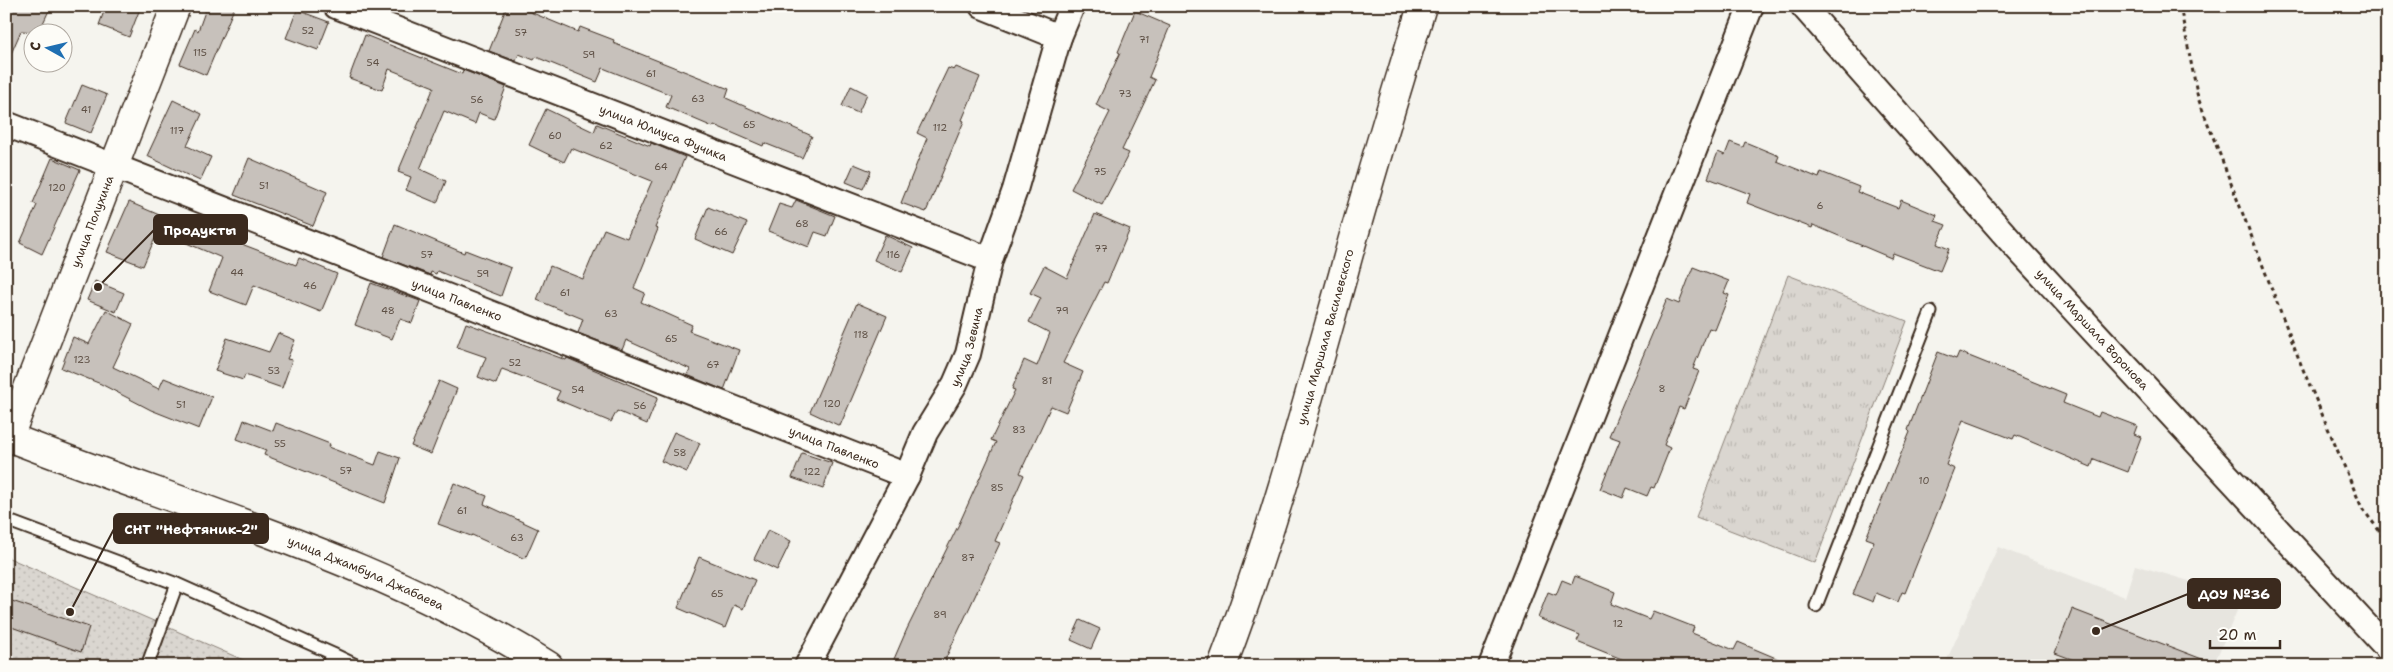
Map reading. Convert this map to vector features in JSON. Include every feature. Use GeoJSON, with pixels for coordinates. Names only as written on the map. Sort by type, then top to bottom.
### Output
{"type":"FeatureCollection","features":[{"type":"Feature","properties":{"kind":"main road","name":"улица Полухина"},"geometry":{"type":"LineString","coordinates":[[7,440],[176,6]]}},
{"type":"Feature","properties":{"kind":"main road","name":"улица Маршала Василевского"},"geometry":{"type":"LineString","coordinates":[[1222,666],[1258,569],[1310,395],[1373,166],[1422,6]]}},
{"type":"Feature","properties":{"kind":"main road","name":"улица Джамбула Джабаева"},"geometry":{"type":"LineString","coordinates":[[7,440],[287,540],[400,588],[505,638],[549,666]]}},
{"type":"Feature","properties":{"kind":"street","name":"улица Юлиуса Фучика"},"geometry":{"type":"LineString","coordinates":[[336,6],[990,260]]}},
{"type":"Feature","properties":{"kind":"street"},"geometry":{"type":"LineString","coordinates":[[982,6],[1058,36]]}},
{"type":"Feature","properties":{"kind":"street","name":"улица Зевина"},"geometry":{"type":"LineString","coordinates":[[807,666],[907,476],[925,433],[955,384],[968,354],[990,260],[1015,190],[1058,36],[1072,6]]}},
{"type":"Feature","properties":{"kind":"street"},"geometry":{"type":"LineString","coordinates":[[1491,666],[1751,6]]}},
{"type":"Feature","properties":{"kind":"street","name":"улица Маршала Воронова"},"geometry":{"type":"LineString","coordinates":[[1803,6],[2014,245],[2387,648]]}},
{"type":"Feature","properties":{"kind":"street","name":"улица Павленко"},"geometry":{"type":"LineString","coordinates":[[6,124],[907,476]]}},
{"type":"Feature","properties":{"kind":"lane"},"geometry":{"type":"LineString","coordinates":[[1816,606],[1932,312]]}},
{"type":"Feature","properties":{"kind":"lane"},"geometry":{"type":"LineString","coordinates":[[6,520],[178,584],[358,666]]}},
{"type":"Feature","properties":{"kind":"lane"},"geometry":{"type":"LineString","coordinates":[[147,666],[178,584]]}},
{"type":"Feature","properties":{"kind":"lane"},"geometry":{"type":"LineString","coordinates":[[326,666],[333,654]]}},
{"type":"Feature","properties":{"kind":"path"},"geometry":{"type":"LineString","coordinates":[[2180,6],[2198,98],[2274,294],[2362,508],[2387,541]]}},
{"type":"Feature","properties":{"kind":"shaded area"},"geometry":{"type":"Polygon","coordinates":[[[1998,547],[2125,597],[2135,565],[2243,597],[2213,666],[1944,666],[1998,547]]]}},
{"type":"Feature","properties":{"kind":"green space"},"geometry":{"type":"Polygon","coordinates":[[[1788,275],[1907,321],[1815,563],[1696,517],[1788,275]]]}},
{"type":"Feature","properties":{"kind":"green space"},"geometry":{"type":"Polygon","coordinates":[[[6,556],[9,558],[257,666],[6,666],[6,556]]]}},
{"type":"Feature","properties":{"kind":"building"},"geometry":{"type":"Polygon","coordinates":[[[6,6],[51,6],[44,22],[22,22],[22,31],[6,65],[6,6]]]}},
{"type":"Feature","properties":{"kind":"building"},"geometry":{"type":"Polygon","coordinates":[[[106,6],[141,6],[129,37],[99,25],[106,6]]]}},
{"type":"Feature","properties":{"kind":"building"},"geometry":{"type":"Polygon","coordinates":[[[207,6],[235,6],[206,75],[180,64],[195,29],[198,31],[207,6]]]}},
{"type":"Feature","properties":{"kind":"building"},"geometry":{"type":"Polygon","coordinates":[[[507,6],[516,6],[578,32],[580,27],[614,40],[613,43],[729,89],[726,98],[812,136],[802,158],[764,143],[763,146],[666,107],[671,95],[603,68],[597,82],[536,57],[534,60],[519,54],[516,61],[489,51],[507,6]]]}},
{"type":"Feature","properties":{"kind":"building"},"geometry":{"type":"Polygon","coordinates":[[[297,10],[329,22],[318,50],[286,38],[297,10]]]}},
{"type":"Feature","properties":{"kind":"building"},"geometry":{"type":"Polygon","coordinates":[[[1135,11],[1170,26],[1149,77],[1155,80],[1122,150],[1129,153],[1102,205],[1071,189],[1110,112],[1096,105],[1120,53],[1118,52],[1135,11]]]}},
{"type":"Feature","properties":{"kind":"building"},"geometry":{"type":"Polygon","coordinates":[[[365,35],[462,74],[463,70],[506,87],[494,119],[479,113],[475,124],[444,111],[420,169],[446,181],[437,203],[406,190],[411,177],[398,172],[434,87],[389,69],[382,90],[349,78],[365,35]]]}},
{"type":"Feature","properties":{"kind":"building"},"geometry":{"type":"Polygon","coordinates":[[[956,67],[980,77],[926,212],[901,203],[927,138],[917,133],[948,68],[954,70],[956,67]]]}},
{"type":"Feature","properties":{"kind":"building"},"geometry":{"type":"Polygon","coordinates":[[[82,85],[107,95],[91,133],[66,123],[82,85]]]}},
{"type":"Feature","properties":{"kind":"building"},"geometry":{"type":"Polygon","coordinates":[[[851,86],[867,94],[858,113],[842,106],[851,86]]]}},
{"type":"Feature","properties":{"kind":"building"},"geometry":{"type":"Polygon","coordinates":[[[173,100],[202,114],[187,146],[211,157],[200,181],[147,156],[173,100]]]}},
{"type":"Feature","properties":{"kind":"building"},"geometry":{"type":"Polygon","coordinates":[[[546,109],[594,132],[597,124],[650,146],[651,143],[685,157],[655,228],[658,229],[634,288],[645,293],[641,302],[692,325],[689,331],[739,350],[724,390],[687,375],[690,369],[626,340],[622,350],[578,333],[583,319],[537,300],[550,266],[583,279],[604,229],[627,238],[652,181],[571,148],[564,162],[529,145],[546,109]]]}},
{"type":"Feature","properties":{"kind":"building"},"geometry":{"type":"Polygon","coordinates":[[[1730,142],[1743,147],[1745,142],[1779,156],[1777,161],[1819,178],[1821,172],[1859,187],[1857,192],[1898,208],[1901,200],[1937,215],[1935,221],[1946,225],[1937,244],[1949,249],[1940,271],[1893,253],[1891,258],[1813,225],[1812,228],[1747,203],[1750,194],[1708,178],[1718,152],[1725,155],[1730,142]]]}},
{"type":"Feature","properties":{"kind":"building"},"geometry":{"type":"Polygon","coordinates":[[[52,158],[80,170],[42,254],[20,243],[37,205],[33,203],[52,158]]]}},
{"type":"Feature","properties":{"kind":"building"},"geometry":{"type":"Polygon","coordinates":[[[249,158],[327,192],[313,226],[234,195],[249,158]]]}},
{"type":"Feature","properties":{"kind":"building"},"geometry":{"type":"Polygon","coordinates":[[[854,164],[871,171],[863,189],[846,182],[854,164]]]}},
{"type":"Feature","properties":{"kind":"building"},"geometry":{"type":"Polygon","coordinates":[[[796,200],[835,216],[827,236],[815,232],[809,247],[768,231],[779,204],[792,208],[796,200]]]}},
{"type":"Feature","properties":{"kind":"building"},"geometry":{"type":"Polygon","coordinates":[[[129,202],[164,217],[143,266],[107,252],[129,202]]]}},
{"type":"Feature","properties":{"kind":"building"},"geometry":{"type":"Polygon","coordinates":[[[708,207],[747,223],[732,255],[695,239],[708,207]]]}},
{"type":"Feature","properties":{"kind":"building"},"geometry":{"type":"Polygon","coordinates":[[[1095,214],[1130,229],[1107,283],[1104,282],[1063,363],[1083,372],[1066,412],[1051,406],[1020,473],[1024,475],[995,541],[1000,543],[942,666],[891,666],[996,442],[991,440],[1015,390],[1012,389],[1024,360],[1037,366],[1050,333],[1029,322],[1041,298],[1030,293],[1044,266],[1067,278],[1095,214]]]}},
{"type":"Feature","properties":{"kind":"building"},"geometry":{"type":"Polygon","coordinates":[[[194,219],[215,228],[213,233],[296,265],[299,258],[337,274],[321,312],[254,285],[246,305],[209,291],[222,258],[184,242],[194,219]]]}},
{"type":"Feature","properties":{"kind":"building"},"geometry":{"type":"Polygon","coordinates":[[[395,224],[464,253],[465,250],[511,268],[501,296],[437,271],[436,274],[431,272],[430,275],[383,257],[395,224]]]}},
{"type":"Feature","properties":{"kind":"building"},"geometry":{"type":"Polygon","coordinates":[[[885,235],[913,248],[902,272],[874,260],[885,235]]]}},
{"type":"Feature","properties":{"kind":"building"},"geometry":{"type":"Polygon","coordinates":[[[1693,267],[1729,281],[1724,293],[1729,295],[1715,330],[1709,328],[1693,369],[1699,371],[1684,409],[1679,407],[1664,445],[1670,448],[1654,488],[1651,487],[1647,496],[1627,488],[1623,498],[1600,489],[1620,440],[1609,436],[1667,299],[1679,304],[1693,267]]]}},
{"type":"Feature","properties":{"kind":"building"},"geometry":{"type":"Polygon","coordinates":[[[95,281],[124,293],[116,312],[87,300],[95,281]]]}},
{"type":"Feature","properties":{"kind":"building"},"geometry":{"type":"Polygon","coordinates":[[[371,283],[420,301],[412,323],[400,319],[392,339],[355,325],[371,283]]]}},
{"type":"Feature","properties":{"kind":"building"},"geometry":{"type":"Polygon","coordinates":[[[857,303],[887,316],[840,426],[810,412],[857,303]]]}},
{"type":"Feature","properties":{"kind":"building"},"geometry":{"type":"Polygon","coordinates":[[[106,310],[133,324],[113,367],[159,389],[164,378],[212,397],[199,429],[151,410],[101,384],[61,368],[73,337],[89,344],[106,310]]]}},
{"type":"Feature","properties":{"kind":"building"},"geometry":{"type":"Polygon","coordinates":[[[466,323],[566,360],[567,358],[658,397],[647,424],[617,411],[611,422],[556,399],[560,391],[502,369],[496,384],[478,377],[486,357],[457,347],[466,323]]]}},
{"type":"Feature","properties":{"kind":"building"},"geometry":{"type":"Polygon","coordinates":[[[278,333],[295,340],[287,359],[292,360],[282,388],[245,375],[243,380],[215,371],[227,338],[269,352],[278,333]]]}},
{"type":"Feature","properties":{"kind":"building"},"geometry":{"type":"Polygon","coordinates":[[[1938,352],[1956,359],[1959,352],[2066,395],[2063,403],[2098,417],[2100,412],[2137,426],[2134,434],[2141,437],[2128,472],[2094,459],[2091,467],[2015,435],[2013,439],[1963,420],[1946,465],[1955,469],[1905,593],[1902,592],[1898,602],[1876,593],[1873,602],[1853,594],[1874,541],[1866,538],[1910,432],[1908,430],[1938,352]]]}},
{"type":"Feature","properties":{"kind":"building"},"geometry":{"type":"Polygon","coordinates":[[[439,381],[457,389],[431,454],[411,446],[439,381]]]}},
{"type":"Feature","properties":{"kind":"building"},"geometry":{"type":"Polygon","coordinates":[[[244,420],[273,431],[276,423],[330,444],[328,447],[375,465],[380,451],[400,458],[385,503],[264,455],[266,450],[237,439],[244,420]]]}},
{"type":"Feature","properties":{"kind":"building"},"geometry":{"type":"Polygon","coordinates":[[[674,432],[700,443],[687,472],[661,461],[674,432]]]}},
{"type":"Feature","properties":{"kind":"building"},"geometry":{"type":"Polygon","coordinates":[[[802,453],[832,463],[823,489],[792,478],[802,453]]]}},
{"type":"Feature","properties":{"kind":"building"},"geometry":{"type":"Polygon","coordinates":[[[454,483],[487,496],[484,504],[538,529],[525,559],[472,535],[438,524],[454,483]]]}},
{"type":"Feature","properties":{"kind":"building"},"geometry":{"type":"Polygon","coordinates":[[[768,530],[791,541],[777,570],[754,559],[768,530]]]}},
{"type":"Feature","properties":{"kind":"building"},"geometry":{"type":"Polygon","coordinates":[[[699,557],[755,580],[743,609],[734,605],[725,628],[678,608],[699,557]]]}},
{"type":"Feature","properties":{"kind":"building"},"geometry":{"type":"Polygon","coordinates":[[[1575,576],[1615,592],[1611,604],[1649,619],[1653,611],[1694,627],[1692,633],[1734,650],[1738,642],[1795,666],[1639,666],[1577,641],[1580,635],[1538,618],[1548,592],[1556,595],[1562,580],[1572,584],[1575,576]]]}},
{"type":"Feature","properties":{"kind":"building"},"geometry":{"type":"Polygon","coordinates":[[[6,599],[89,627],[81,652],[6,625],[6,599]]]}},
{"type":"Feature","properties":{"kind":"building"},"geometry":{"type":"Polygon","coordinates":[[[2072,609],[2215,664],[2214,666],[2090,666],[2055,653],[2072,609]]]}},
{"type":"Feature","properties":{"kind":"building"},"geometry":{"type":"Polygon","coordinates":[[[1080,620],[1100,629],[1091,649],[1071,640],[1080,620]]]}},
{"type":"Feature","properties":{"kind":"place","name":"Продукты"},"geometry":{"type":"Point","coordinates":[98,287]}},
{"type":"Feature","properties":{"kind":"place","name":"СНТ \"Нефтяник-2\""},"geometry":{"type":"Point","coordinates":[70,612]}},
{"type":"Feature","properties":{"kind":"place","name":"ДОУ №36"},"geometry":{"type":"Point","coordinates":[2096,631]}}]}
